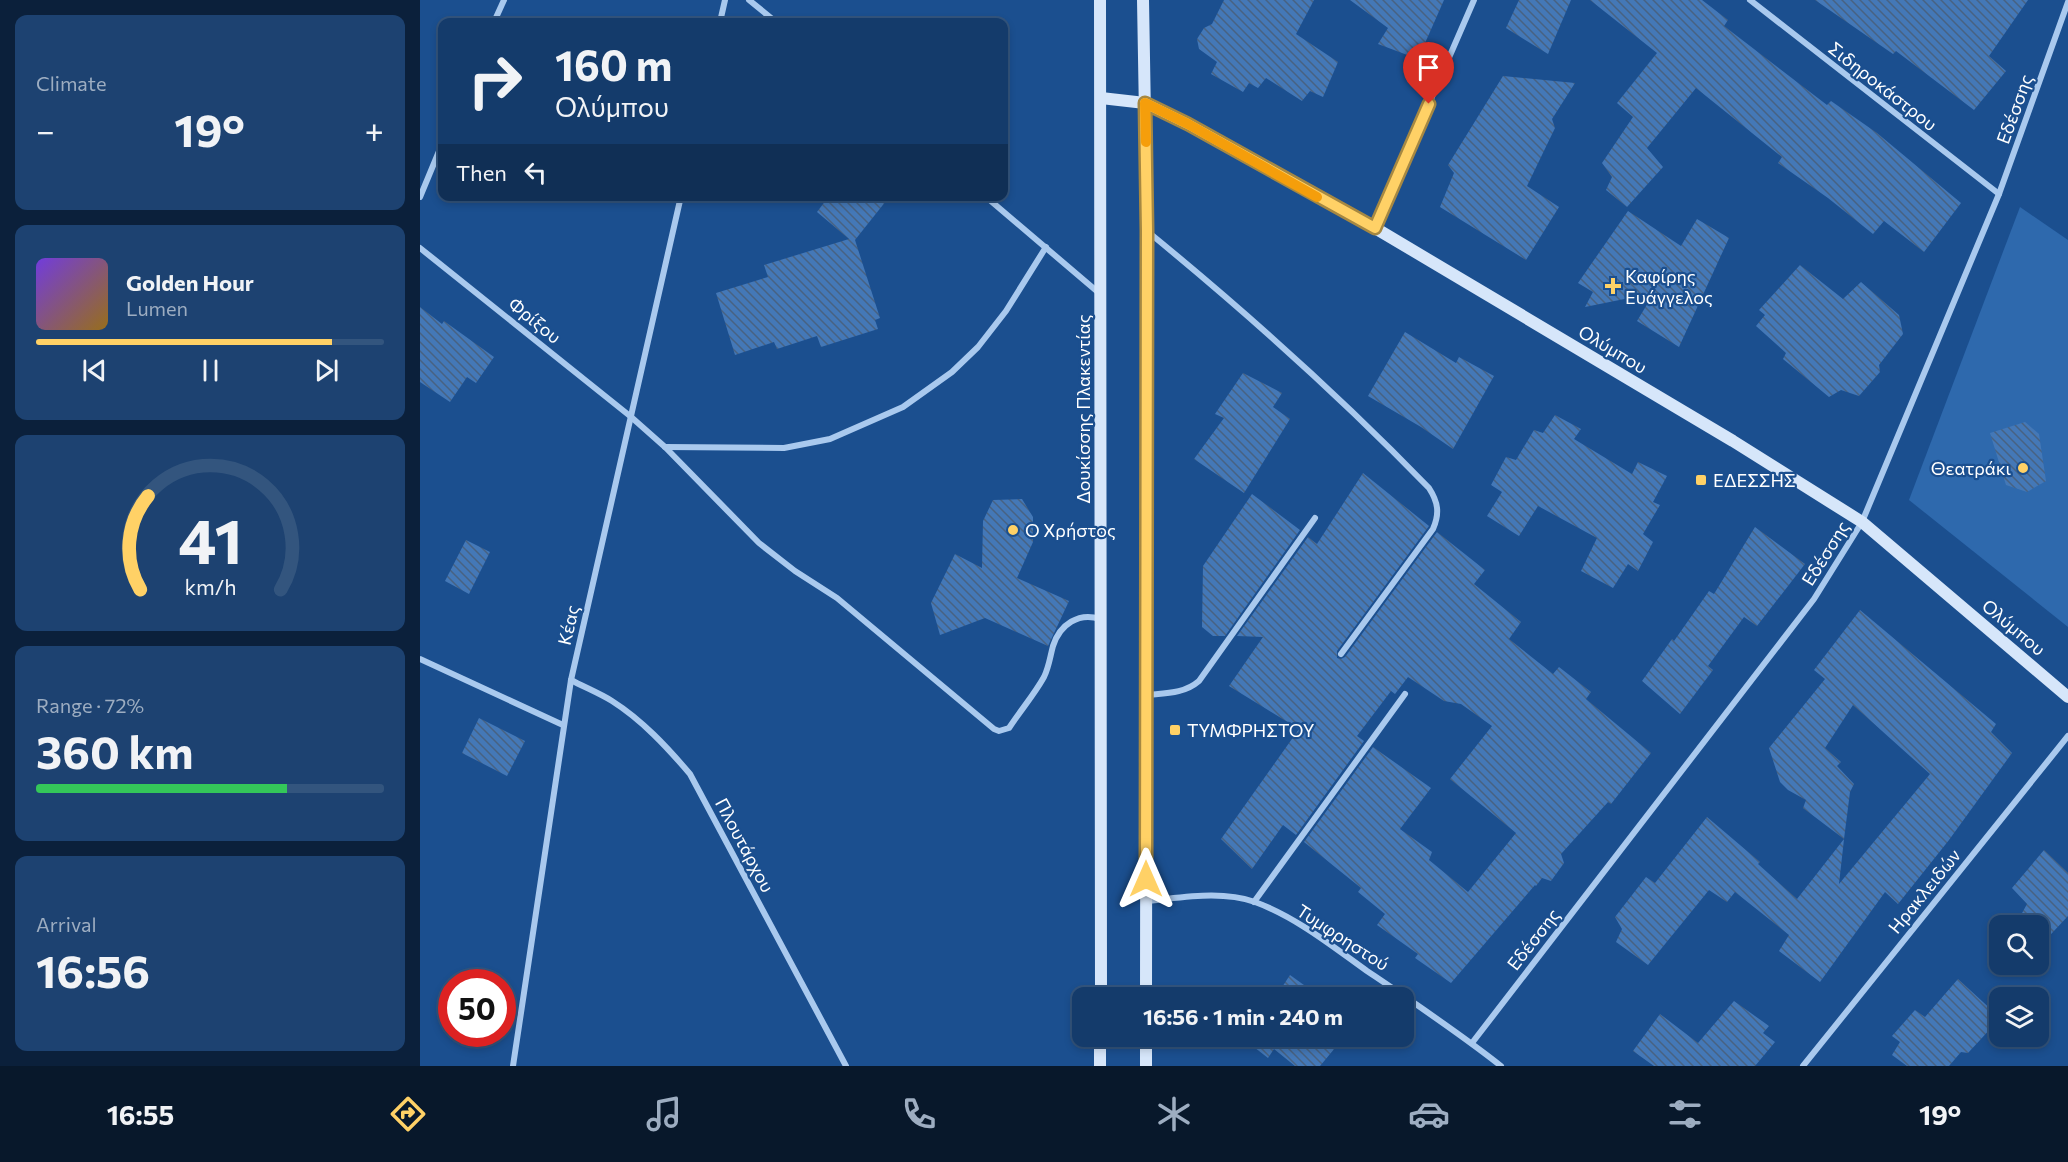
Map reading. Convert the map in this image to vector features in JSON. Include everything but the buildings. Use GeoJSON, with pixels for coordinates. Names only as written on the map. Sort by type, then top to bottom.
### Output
{"type":"FeatureCollection","features":[{"type":"Feature","properties":{"kind":"main road","name":"Δουκίσσης Πλακεντίας"},"geometry":{"type":"LineString","coordinates":[[1100,0],[1101,987]]}},
{"type":"Feature","properties":{"kind":"main road"},"geometry":{"type":"LineString","coordinates":[[1143,0],[1147,231],[1146,987]]}},
{"type":"Feature","properties":{"kind":"main road","name":"Ολύμπου"},"geometry":{"type":"LineString","coordinates":[[1101,98],[1145,103],[1188,124],[1375,228],[1733,441],[1862,522],[2068,697]]}},
{"type":"Feature","properties":{"kind":"main road"},"geometry":{"type":"LineString","coordinates":[[1100,1066],[1101,1047]]}},
{"type":"Feature","properties":{"kind":"main road"},"geometry":{"type":"LineString","coordinates":[[1146,1047],[1146,1066]]}},
{"type":"Feature","properties":{"kind":"street"},"geometry":{"type":"LineString","coordinates":[[496,18],[504,0]]}},
{"type":"Feature","properties":{"kind":"street"},"geometry":{"type":"LineString","coordinates":[[721,18],[725,0]]}},
{"type":"Feature","properties":{"kind":"street"},"geometry":{"type":"LineString","coordinates":[[749,0],[771,18]]}},
{"type":"Feature","properties":{"kind":"street"},"geometry":{"type":"LineString","coordinates":[[1375,228],[1474,0]]}},
{"type":"Feature","properties":{"kind":"street","name":"Σιδηροκάστρου"},"geometry":{"type":"LineString","coordinates":[[1750,0],[1999,194]]}},
{"type":"Feature","properties":{"kind":"street","name":"Εδέσσης"},"geometry":{"type":"LineString","coordinates":[[1472,1043],[1814,599],[1862,522],[1999,194],[2068,2]]}},
{"type":"Feature","properties":{"kind":"street"},"geometry":{"type":"LineString","coordinates":[[420,197],[438,154]]}},
{"type":"Feature","properties":{"kind":"street","name":"Κέας"},"geometry":{"type":"LineString","coordinates":[[513,1066],[571,680],[680,201]]}},
{"type":"Feature","properties":{"kind":"street"},"geometry":{"type":"LineString","coordinates":[[991,201],[1101,295]]}},
{"type":"Feature","properties":{"kind":"street"},"geometry":{"type":"LineString","coordinates":[[1147,231],[1234,302],[1300,362],[1376,434],[1429,488],[1436,499],[1438,518],[1433,529],[1341,654]]}},
{"type":"Feature","properties":{"kind":"street"},"geometry":{"type":"LineString","coordinates":[[665,447],[784,448],[830,439],[903,407],[952,372],[978,347],[1006,311],[1046,247]]}},
{"type":"Feature","properties":{"kind":"street","name":"Φρίξου"},"geometry":{"type":"LineString","coordinates":[[420,248],[630,416],[665,447],[759,543],[795,571],[837,598],[935,681],[999,731],[1009,729],[1043,679],[1053,646],[1064,627],[1071,621],[1088,616],[1100,618],[1101,629]]}},
{"type":"Feature","properties":{"kind":"street"},"geometry":{"type":"LineString","coordinates":[[1146,695],[1180,692],[1199,681],[1315,518]]}},
{"type":"Feature","properties":{"kind":"street"},"geometry":{"type":"LineString","coordinates":[[420,659],[563,725]]}},
{"type":"Feature","properties":{"kind":"street","name":"Πλουτάρχου"},"geometry":{"type":"LineString","coordinates":[[571,680],[612,701],[637,720],[668,748],[690,774],[846,1066]]}},
{"type":"Feature","properties":{"kind":"street"},"geometry":{"type":"LineString","coordinates":[[1254,902],[1405,694]]}},
{"type":"Feature","properties":{"kind":"street","name":"Ηρακλειδών"},"geometry":{"type":"LineString","coordinates":[[1803,1066],[2068,736]]}},
{"type":"Feature","properties":{"kind":"street","name":"Τυμφρηστού"},"geometry":{"type":"LineString","coordinates":[[1146,901],[1203,896],[1232,897],[1254,902],[1300,924],[1472,1043],[1501,1066]]}},
{"type":"Feature","properties":{"kind":"shaded area"},"geometry":{"type":"Polygon","coordinates":[[[2020,207],[2068,240],[2068,627],[1909,500],[2020,207]]]}},
{"type":"Feature","properties":{"kind":"slow traffic"},"geometry":{"type":"LineString","coordinates":[[1146,142],[1145,103],[1188,124],[1317,197]]}},
{"type":"Feature","properties":{"kind":"place","name":"Καφίρης Ευάγγελος"},"geometry":{"type":"Point","coordinates":[1613,286]}},
{"type":"Feature","properties":{"kind":"place","name":"Θεατράκι"},"geometry":{"type":"Point","coordinates":[2023,468]}},
{"type":"Feature","properties":{"kind":"place","name":"ΕΔΕΣΣΗΣ"},"geometry":{"type":"Point","coordinates":[1701,480]}},
{"type":"Feature","properties":{"kind":"place","name":"Ο Χρήστος"},"geometry":{"type":"Point","coordinates":[1013,530]}},
{"type":"Feature","properties":{"kind":"place","name":"ΤΥΜΦΡΗΣΤΟΥ"},"geometry":{"type":"Point","coordinates":[1175,730]}},
{"type":"Feature","properties":{"kind":"route"},"geometry":{"type":"LineString","coordinates":[[1146,879],[1147,231],[1145,103],[1188,124],[1375,228],[1429,104]]}}]}
